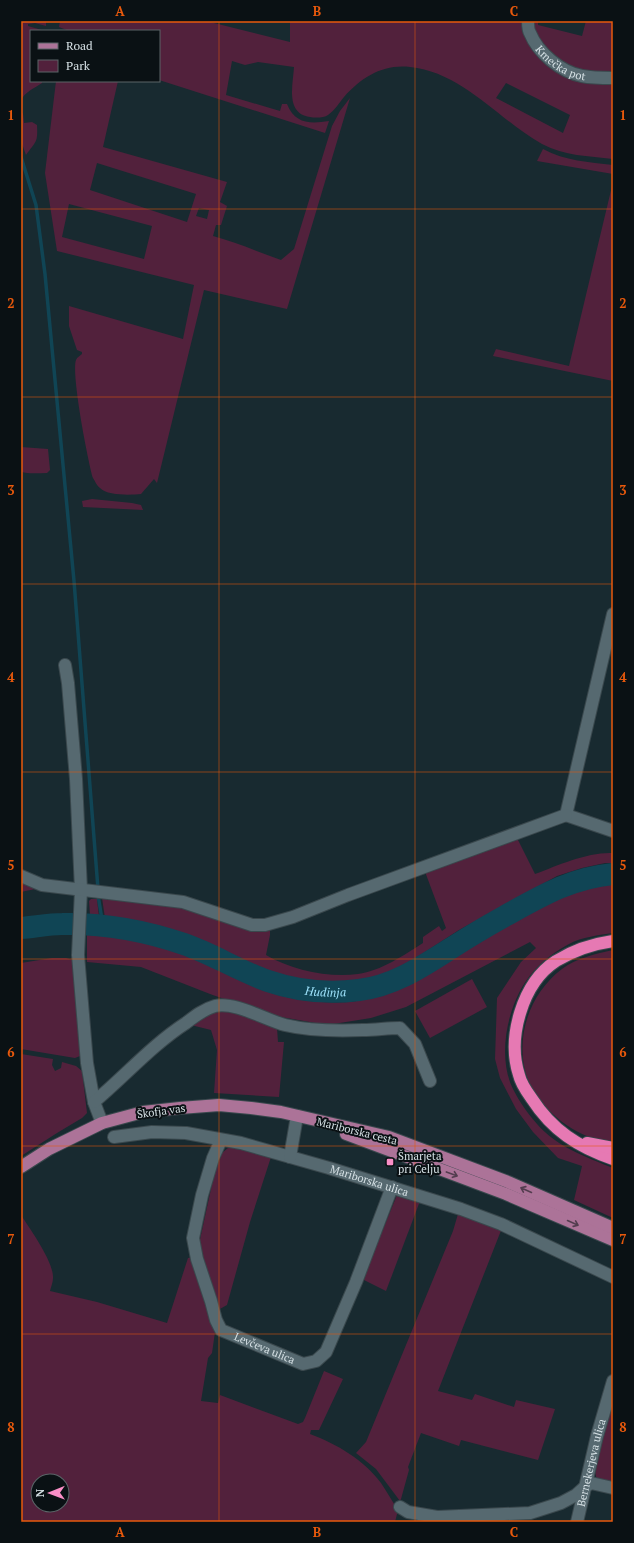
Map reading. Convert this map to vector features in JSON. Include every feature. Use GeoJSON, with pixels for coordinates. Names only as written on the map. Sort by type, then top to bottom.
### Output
{"type":"FeatureCollection","features":[{"type":"Feature","properties":{"kind":"highway"},"geometry":{"type":"LineString","coordinates":[[613,941],[594,944],[574,951],[555,962],[542,974],[532,987],[521,1008],[516,1030],[515,1053],[519,1076],[528,1094],[541,1114],[567,1137],[593,1152],[613,1159]]}},
{"type":"Feature","properties":{"kind":"highway"},"geometry":{"type":"LineString","coordinates":[[567,1137],[597,1146],[613,1148]]}},
{"type":"Feature","properties":{"kind":"main road","name":"Škofja vas"},"geometry":{"type":"LineString","coordinates":[[21,1167],[49,1149],[102,1123],[143,1112],[219,1105],[250,1108],[297,1116],[311,1120]]}},
{"type":"Feature","properties":{"kind":"main road","name":"Mariborska cesta"},"geometry":{"type":"LineString","coordinates":[[311,1120],[389,1137],[508,1182],[613,1228]]}},
{"type":"Feature","properties":{"kind":"main road","name":"Mariborska cesta"},"geometry":{"type":"LineString","coordinates":[[311,1120],[506,1194],[613,1240]]}},
{"type":"Feature","properties":{"kind":"street","name":"Kmečka pot"},"geometry":{"type":"LineString","coordinates":[[528,21],[529,32],[538,46],[550,59],[564,69],[580,76],[613,78]]}},
{"type":"Feature","properties":{"kind":"street"},"geometry":{"type":"LineString","coordinates":[[566,815],[613,614]]}},
{"type":"Feature","properties":{"kind":"street"},"geometry":{"type":"LineString","coordinates":[[65,665],[68,684],[86,891],[80,904],[78,955],[87,1063],[94,1102],[102,1123]]}},
{"type":"Feature","properties":{"kind":"street"},"geometry":{"type":"LineString","coordinates":[[21,876],[42,885],[183,902],[252,925],[265,925],[293,917],[348,895],[566,815],[613,831]]}},
{"type":"Feature","properties":{"kind":"street"},"geometry":{"type":"LineString","coordinates":[[94,1102],[169,1034],[202,1012],[216,1006],[234,1007],[284,1025],[305,1028],[329,1030],[400,1028],[415,1044],[430,1081]]}},
{"type":"Feature","properties":{"kind":"street"},"geometry":{"type":"LineString","coordinates":[[290,1157],[297,1116]]}},
{"type":"Feature","properties":{"kind":"street","name":"Mariborska ulica"},"geometry":{"type":"LineString","coordinates":[[114,1137],[152,1132],[186,1133],[241,1143],[461,1209],[501,1224],[613,1277]]}},
{"type":"Feature","properties":{"kind":"street","name":"Levčeva ulica"},"geometry":{"type":"LineString","coordinates":[[221,1140],[213,1158],[202,1195],[193,1238],[197,1259],[216,1320],[221,1330],[303,1364],[316,1361],[326,1352],[356,1282],[392,1188]]}},
{"type":"Feature","properties":{"kind":"street","name":"Bernekerjeva ulica"},"geometry":{"type":"LineString","coordinates":[[578,1522],[597,1436],[613,1381]]}},
{"type":"Feature","properties":{"kind":"street"},"geometry":{"type":"LineString","coordinates":[[400,1507],[408,1512],[437,1520],[530,1513],[561,1503],[576,1495],[592,1483],[613,1488]]}},
{"type":"Feature","properties":{"kind":"green space"},"geometry":{"type":"Polygon","coordinates":[[[21,21],[46,21],[46,26],[35,23],[28,24],[28,26],[42,30],[30,30],[30,82],[42,83],[27,93],[21,101],[21,21]]]}},
{"type":"Feature","properties":{"kind":"green space"},"geometry":{"type":"Polygon","coordinates":[[[60,21],[206,21],[290,42],[290,21],[524,21],[548,63],[613,82],[613,159],[568,153],[542,144],[526,134],[463,87],[447,78],[429,71],[410,67],[400,67],[374,73],[358,83],[328,115],[314,118],[302,114],[297,110],[294,104],[292,90],[294,67],[258,62],[245,65],[232,61],[226,95],[280,111],[282,104],[287,104],[294,116],[299,119],[309,122],[329,121],[325,133],[160,80],[160,30],[66,30],[59,27],[60,21]],[[506,83],[496,98],[563,133],[570,115],[506,83]]]}},
{"type":"Feature","properties":{"kind":"green space"},"geometry":{"type":"Polygon","coordinates":[[[532,21],[538,21],[538,25],[582,36],[586,21],[613,21],[613,76],[577,70],[566,66],[547,50],[534,29],[532,21]]]}},
{"type":"Feature","properties":{"kind":"green space"},"geometry":{"type":"Polygon","coordinates":[[[56,82],[118,82],[103,147],[227,182],[220,202],[227,206],[221,225],[216,225],[213,236],[281,260],[294,249],[332,126],[340,111],[350,98],[287,309],[204,290],[157,483],[154,479],[141,494],[114,494],[103,491],[93,478],[84,437],[76,382],[76,360],[82,352],[77,350],[69,326],[69,306],[183,339],[194,285],[57,251],[45,173],[56,82]],[[97,163],[90,190],[187,222],[196,194],[97,163]],[[69,204],[62,237],[144,259],[152,226],[69,204]],[[199,208],[196,216],[207,219],[209,210],[199,208]]]}},
{"type":"Feature","properties":{"kind":"green space"},"geometry":{"type":"Polygon","coordinates":[[[21,111],[23,114],[24,123],[32,122],[37,125],[36,142],[26,155],[21,141],[21,111]]]}},
{"type":"Feature","properties":{"kind":"green space"},"geometry":{"type":"Polygon","coordinates":[[[543,149],[568,159],[613,165],[613,174],[537,161],[543,149]]]}},
{"type":"Feature","properties":{"kind":"green space"},"geometry":{"type":"Polygon","coordinates":[[[613,182],[613,381],[493,356],[496,349],[569,366],[613,182]]]}},
{"type":"Feature","properties":{"kind":"green space"},"geometry":{"type":"Polygon","coordinates":[[[21,447],[48,449],[50,470],[47,473],[21,472],[21,447]]]}},
{"type":"Feature","properties":{"kind":"green space"},"geometry":{"type":"Polygon","coordinates":[[[92,499],[132,503],[141,505],[143,510],[83,507],[82,501],[92,499]]]}},
{"type":"Feature","properties":{"kind":"green space"},"geometry":{"type":"Polygon","coordinates":[[[517,838],[535,874],[573,860],[603,853],[613,853],[613,863],[605,863],[582,868],[557,876],[459,930],[397,970],[373,979],[344,984],[296,982],[272,975],[188,936],[150,925],[105,918],[102,898],[172,906],[270,928],[266,955],[287,965],[310,972],[323,974],[358,974],[375,970],[400,957],[423,943],[423,937],[439,926],[442,931],[446,928],[424,869],[517,838]]]}},
{"type":"Feature","properties":{"kind":"green space"},"geometry":{"type":"Polygon","coordinates":[[[613,879],[613,933],[574,942],[554,953],[533,972],[524,984],[511,1012],[505,1044],[505,1060],[508,1075],[518,1098],[530,1116],[545,1132],[572,1150],[613,1168],[613,1218],[574,1200],[582,1166],[558,1158],[533,1132],[516,1109],[500,1078],[495,1059],[497,998],[521,962],[536,948],[530,942],[406,1007],[371,1018],[327,1025],[281,1017],[258,1011],[141,967],[87,962],[87,933],[135,939],[159,943],[183,950],[271,993],[305,1000],[350,1002],[372,998],[395,990],[417,979],[462,953],[529,909],[562,894],[601,884],[613,879]]]}},
{"type":"Feature","properties":{"kind":"green space"},"geometry":{"type":"Polygon","coordinates":[[[21,880],[40,888],[21,892],[21,880]]]}},
{"type":"Feature","properties":{"kind":"green space"},"geometry":{"type":"Polygon","coordinates":[[[91,899],[97,899],[99,917],[90,915],[89,901],[91,899]]]}},
{"type":"Feature","properties":{"kind":"green space"},"geometry":{"type":"Polygon","coordinates":[[[613,950],[613,1141],[594,1139],[582,1134],[552,1114],[536,1095],[530,1085],[523,1060],[522,1045],[528,1016],[541,990],[551,979],[573,962],[613,950]]]}},
{"type":"Feature","properties":{"kind":"green space"},"geometry":{"type":"Polygon","coordinates":[[[52,958],[66,958],[76,961],[82,1051],[80,1056],[75,1058],[21,1049],[21,963],[52,958]]]}},
{"type":"Feature","properties":{"kind":"green space"},"geometry":{"type":"Polygon","coordinates":[[[472,979],[487,1007],[430,1038],[415,1011],[472,979]]]}},
{"type":"Feature","properties":{"kind":"green space"},"geometry":{"type":"Polygon","coordinates":[[[215,1010],[233,1010],[277,1028],[278,1042],[284,1042],[279,1097],[214,1093],[217,1050],[211,1030],[191,1025],[215,1010]]]}},
{"type":"Feature","properties":{"kind":"green space"},"geometry":{"type":"Polygon","coordinates":[[[21,1054],[53,1059],[52,1065],[55,1071],[61,1068],[62,1062],[76,1066],[82,1071],[87,1113],[82,1118],[21,1156],[21,1054]]]}},
{"type":"Feature","properties":{"kind":"green space"},"geometry":{"type":"Polygon","coordinates":[[[228,1148],[239,1148],[271,1157],[250,1222],[227,1305],[218,1310],[201,1261],[199,1244],[214,1175],[222,1153],[228,1148]]]}},
{"type":"Feature","properties":{"kind":"green space"},"geometry":{"type":"Polygon","coordinates":[[[397,1195],[420,1201],[386,1291],[364,1280],[366,1271],[397,1195]]]}},
{"type":"Feature","properties":{"kind":"green space"},"geometry":{"type":"Polygon","coordinates":[[[458,1214],[502,1228],[438,1391],[472,1400],[475,1394],[514,1407],[516,1400],[555,1409],[538,1460],[461,1440],[459,1446],[421,1433],[408,1467],[409,1470],[400,1501],[376,1469],[356,1453],[366,1442],[453,1231],[458,1214]]]}},
{"type":"Feature","properties":{"kind":"green space"},"geometry":{"type":"Polygon","coordinates":[[[21,1215],[50,1263],[53,1278],[50,1291],[97,1302],[167,1323],[188,1258],[194,1257],[215,1332],[212,1353],[208,1358],[201,1401],[218,1403],[220,1395],[298,1424],[303,1422],[305,1418],[324,1371],[343,1379],[319,1430],[311,1430],[310,1434],[340,1448],[367,1467],[381,1483],[398,1510],[395,1522],[21,1522],[21,1215]]]}},
{"type":"Feature","properties":{"kind":"green space"},"geometry":{"type":"Polygon","coordinates":[[[613,1394],[613,1483],[597,1478],[596,1463],[604,1425],[613,1394]]]}},
{"type":"Feature","properties":{"kind":"waterway"},"geometry":{"type":"LineString","coordinates":[[21,157],[36,205],[45,274],[74,581],[98,889]]}},
{"type":"Feature","properties":{"kind":"waterway","name":"Hudinja"},"geometry":{"type":"LineString","coordinates":[[21,928],[52,924],[108,926],[155,935],[184,944],[268,981],[290,987],[324,992],[359,990],[372,988],[396,980],[408,974],[485,927],[557,889],[583,879],[613,874]]}},
{"type":"Feature","properties":{"kind":"waterway"},"geometry":{"type":"LineString","coordinates":[[98,895],[103,926]]}},
{"type":"Feature","properties":{"kind":"place","name":"Šmarjeta pri Celju"},"geometry":{"type":"Point","coordinates":[390,1162]}}]}
